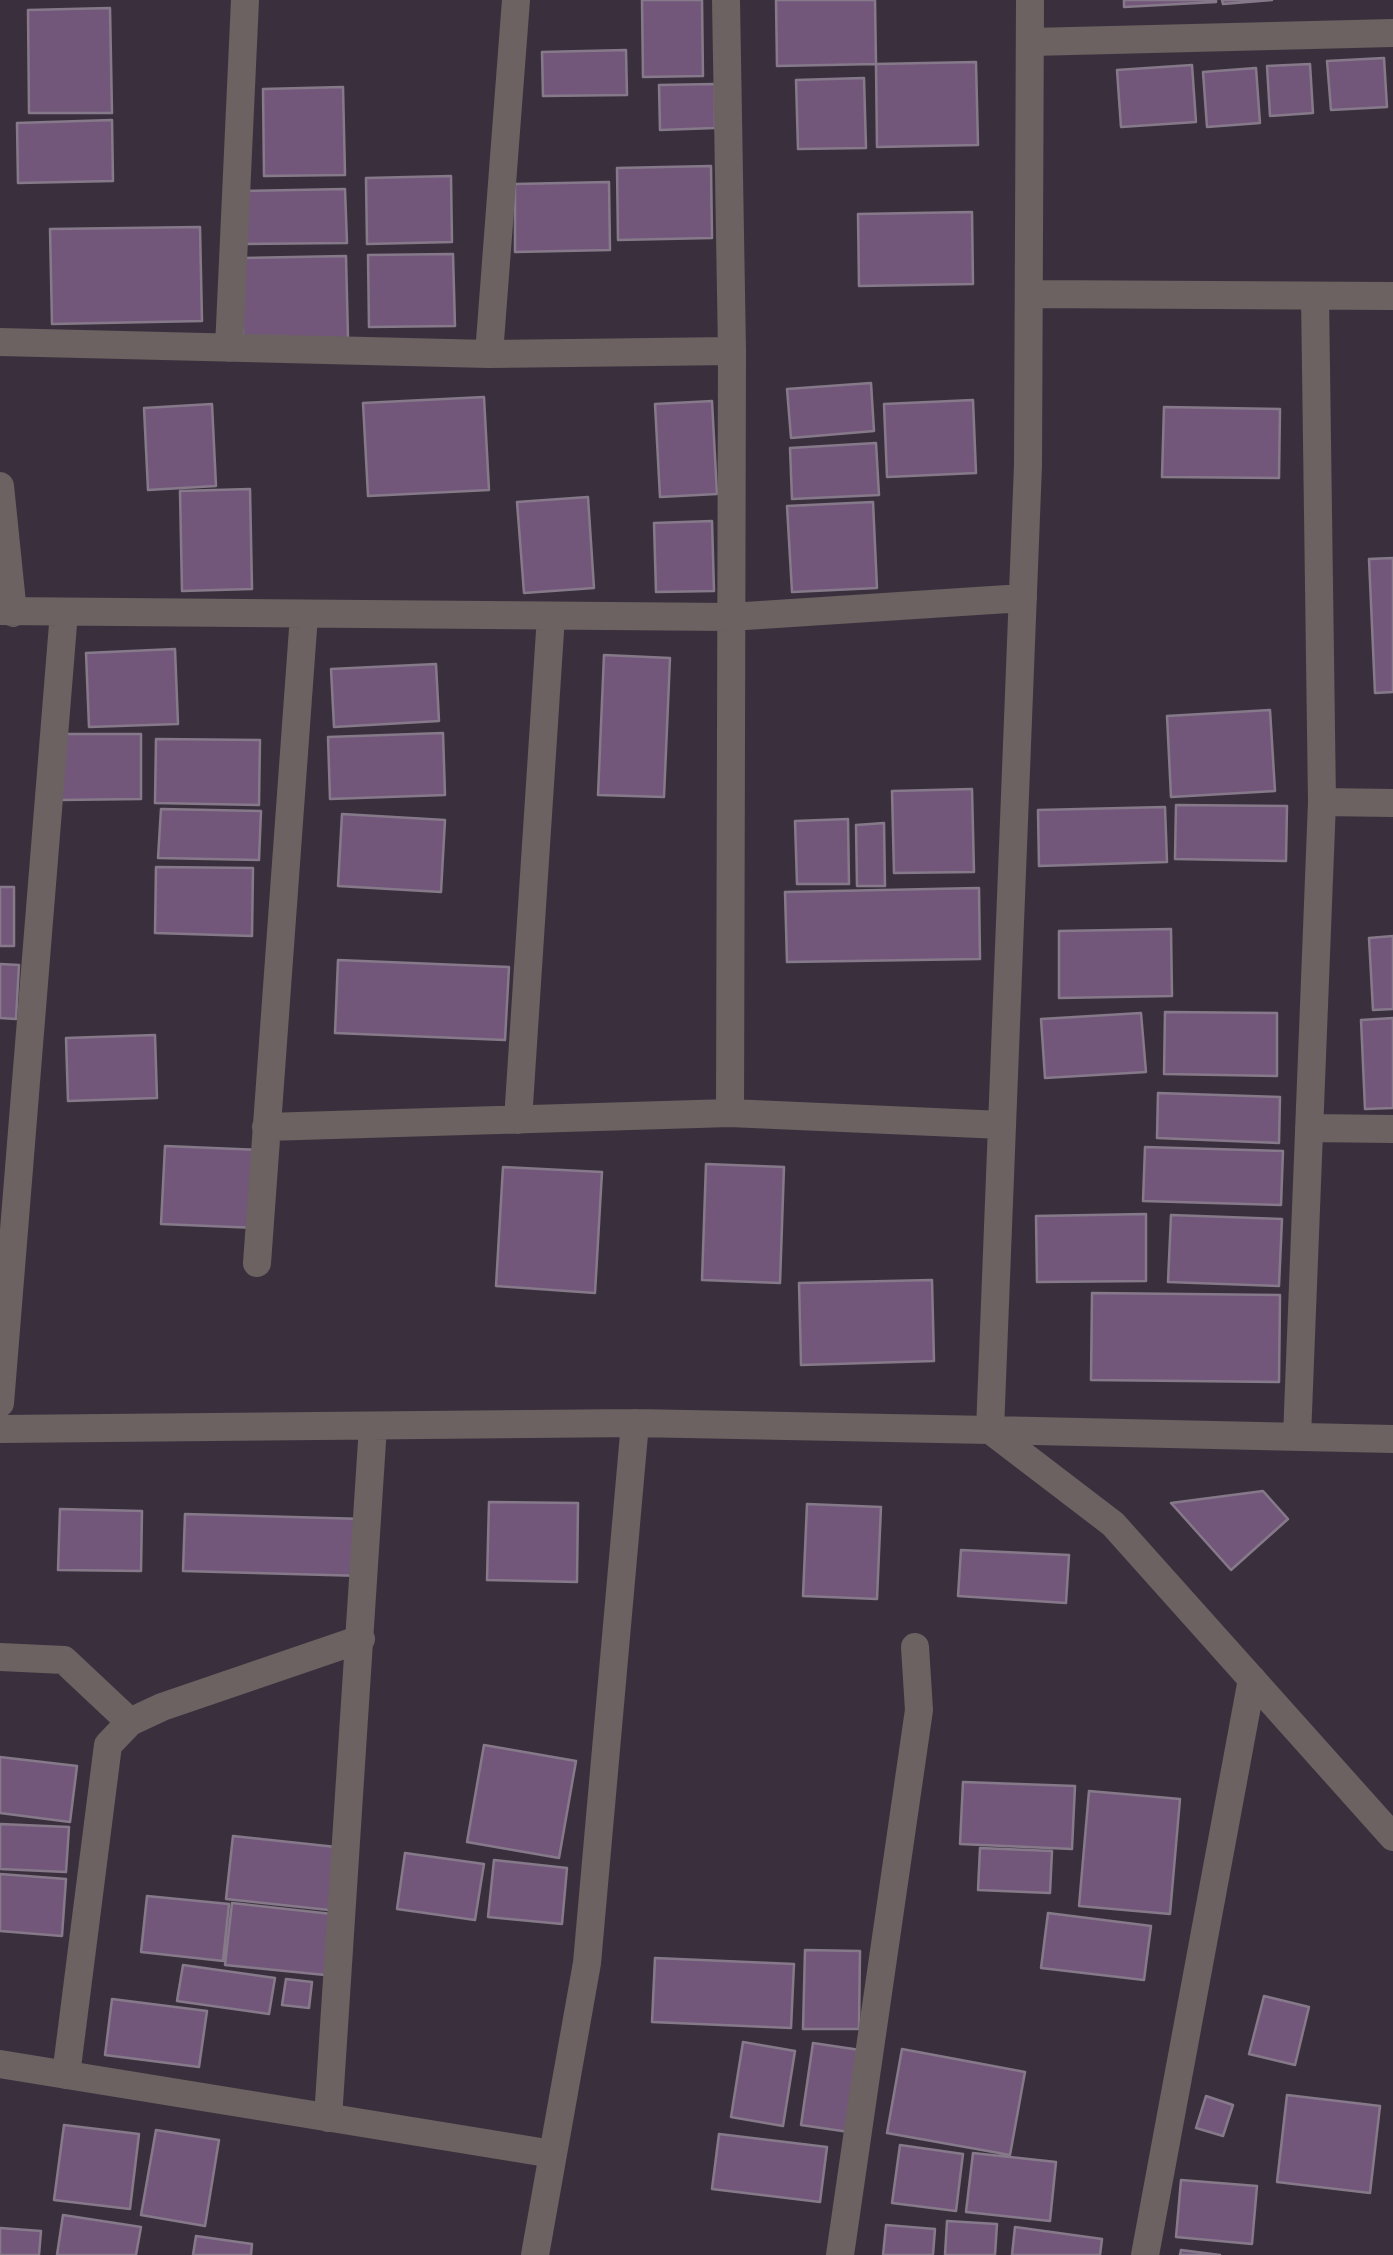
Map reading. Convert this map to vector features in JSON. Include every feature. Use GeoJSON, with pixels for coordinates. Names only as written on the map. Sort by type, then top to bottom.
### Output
{"type":"FeatureCollection","features":[{"type":"Feature","properties":{"kind":"street"},"geometry":{"type":"LineString","coordinates":[[229,348],[245,0]]}},
{"type":"Feature","properties":{"kind":"street"},"geometry":{"type":"LineString","coordinates":[[489,354],[516,0]]}},
{"type":"Feature","properties":{"kind":"street"},"geometry":{"type":"LineString","coordinates":[[726,0],[732,351],[730,1114]]}},
{"type":"Feature","properties":{"kind":"street"},"geometry":{"type":"LineString","coordinates":[[990,1430],[1023,598],[1030,294],[1030,0]]}},
{"type":"Feature","properties":{"kind":"street"},"geometry":{"type":"LineString","coordinates":[[1032,42],[1393,33]]}},
{"type":"Feature","properties":{"kind":"street"},"geometry":{"type":"LineString","coordinates":[[1030,294],[1393,296]]}},
{"type":"Feature","properties":{"kind":"street"},"geometry":{"type":"LineString","coordinates":[[1297,1437],[1322,802],[1314,296]]}},
{"type":"Feature","properties":{"kind":"street"},"geometry":{"type":"LineString","coordinates":[[0,342],[489,354],[732,351]]}},
{"type":"Feature","properties":{"kind":"street"},"geometry":{"type":"LineString","coordinates":[[0,486],[6,612],[730,617],[1023,598]]}},
{"type":"Feature","properties":{"kind":"street"},"geometry":{"type":"LineString","coordinates":[[0,1403],[64,612]]}},
{"type":"Feature","properties":{"kind":"street"},"geometry":{"type":"LineString","coordinates":[[256,1264],[304,614]]}},
{"type":"Feature","properties":{"kind":"street"},"geometry":{"type":"LineString","coordinates":[[518,1120],[551,616]]}},
{"type":"Feature","properties":{"kind":"street"},"geometry":{"type":"LineString","coordinates":[[1322,802],[1393,803]]}},
{"type":"Feature","properties":{"kind":"street"},"geometry":{"type":"LineString","coordinates":[[266,1127],[730,1114],[1002,1125]]}},
{"type":"Feature","properties":{"kind":"street"},"geometry":{"type":"LineString","coordinates":[[1308,1128],[1393,1129]]}},
{"type":"Feature","properties":{"kind":"street"},"geometry":{"type":"LineString","coordinates":[[535,2255],[587,1963],[634,1424]]}},
{"type":"Feature","properties":{"kind":"street"},"geometry":{"type":"LineString","coordinates":[[0,1429],[634,1424],[1393,1439]]}},
{"type":"Feature","properties":{"kind":"street"},"geometry":{"type":"LineString","coordinates":[[328,2118],[373,1426]]}},
{"type":"Feature","properties":{"kind":"street"},"geometry":{"type":"LineString","coordinates":[[990,1430],[1113,1524],[1393,1837]]}},
{"type":"Feature","properties":{"kind":"street"},"geometry":{"type":"LineString","coordinates":[[66,2075],[108,1745],[130,1722],[162,1707],[361,1639]]}},
{"type":"Feature","properties":{"kind":"street"},"geometry":{"type":"LineString","coordinates":[[840,2255],[919,1710],[915,1648]]}},
{"type":"Feature","properties":{"kind":"street"},"geometry":{"type":"LineString","coordinates":[[0,1657],[64,1660],[130,1722]]}},
{"type":"Feature","properties":{"kind":"street"},"geometry":{"type":"LineString","coordinates":[[1145,2255],[1252,1678]]}},
{"type":"Feature","properties":{"kind":"street"},"geometry":{"type":"LineString","coordinates":[[0,2064],[552,2154]]}},
{"type":"Feature","properties":{"kind":"building"},"geometry":{"type":"Polygon","coordinates":[[[642,0],[702,0],[703,76],[643,77],[642,0]]]}},
{"type":"Feature","properties":{"kind":"building"},"geometry":{"type":"Polygon","coordinates":[[[776,0],[875,0],[876,64],[777,66],[776,0]]]}},
{"type":"Feature","properties":{"kind":"building"},"geometry":{"type":"Polygon","coordinates":[[[1124,0],[1216,0],[1216,2],[1124,7],[1124,0]]]}},
{"type":"Feature","properties":{"kind":"building"},"geometry":{"type":"Polygon","coordinates":[[[1222,0],[1272,0],[1223,4],[1222,0]]]}},
{"type":"Feature","properties":{"kind":"building"},"geometry":{"type":"Polygon","coordinates":[[[110,8],[112,113],[29,113],[28,10],[110,8]]]}},
{"type":"Feature","properties":{"kind":"building"},"geometry":{"type":"Polygon","coordinates":[[[626,50],[627,95],[543,96],[542,52],[626,50]]]}},
{"type":"Feature","properties":{"kind":"building"},"geometry":{"type":"Polygon","coordinates":[[[1384,58],[1387,107],[1331,110],[1327,61],[1384,58]]]}},
{"type":"Feature","properties":{"kind":"building"},"geometry":{"type":"Polygon","coordinates":[[[976,62],[978,145],[877,147],[876,64],[976,62]]]}},
{"type":"Feature","properties":{"kind":"building"},"geometry":{"type":"Polygon","coordinates":[[[1310,64],[1313,113],[1270,116],[1267,66],[1310,64]]]}},
{"type":"Feature","properties":{"kind":"building"},"geometry":{"type":"Polygon","coordinates":[[[1192,65],[1196,122],[1121,127],[1117,70],[1192,65]]]}},
{"type":"Feature","properties":{"kind":"building"},"geometry":{"type":"Polygon","coordinates":[[[1256,68],[1260,123],[1207,127],[1203,72],[1256,68]]]}},
{"type":"Feature","properties":{"kind":"building"},"geometry":{"type":"Polygon","coordinates":[[[864,78],[866,148],[798,149],[796,80],[864,78]]]}},
{"type":"Feature","properties":{"kind":"building"},"geometry":{"type":"Polygon","coordinates":[[[715,84],[715,128],[660,130],[659,85],[715,84]]]}},
{"type":"Feature","properties":{"kind":"building"},"geometry":{"type":"Polygon","coordinates":[[[343,87],[345,175],[264,176],[263,89],[343,87]]]}},
{"type":"Feature","properties":{"kind":"building"},"geometry":{"type":"Polygon","coordinates":[[[112,120],[113,181],[18,183],[17,123],[112,120]]]}},
{"type":"Feature","properties":{"kind":"building"},"geometry":{"type":"Polygon","coordinates":[[[711,166],[712,238],[618,240],[617,168],[711,166]]]}},
{"type":"Feature","properties":{"kind":"building"},"geometry":{"type":"Polygon","coordinates":[[[451,176],[452,242],[367,244],[366,178],[451,176]]]}},
{"type":"Feature","properties":{"kind":"building"},"geometry":{"type":"Polygon","coordinates":[[[609,182],[610,250],[515,252],[515,184],[609,182]]]}},
{"type":"Feature","properties":{"kind":"building"},"geometry":{"type":"Polygon","coordinates":[[[345,189],[347,243],[241,244],[241,191],[345,189]]]}},
{"type":"Feature","properties":{"kind":"building"},"geometry":{"type":"Polygon","coordinates":[[[972,212],[973,284],[859,286],[858,214],[972,212]]]}},
{"type":"Feature","properties":{"kind":"building"},"geometry":{"type":"Polygon","coordinates":[[[200,227],[202,321],[52,324],[50,229],[200,227]]]}},
{"type":"Feature","properties":{"kind":"building"},"geometry":{"type":"Polygon","coordinates":[[[453,254],[455,326],[369,327],[368,255],[453,254]]]}},
{"type":"Feature","properties":{"kind":"building"},"geometry":{"type":"Polygon","coordinates":[[[346,256],[348,338],[243,340],[242,258],[346,256]]]}},
{"type":"Feature","properties":{"kind":"building"},"geometry":{"type":"Polygon","coordinates":[[[871,383],[874,431],[791,438],[787,389],[871,383]]]}},
{"type":"Feature","properties":{"kind":"building"},"geometry":{"type":"Polygon","coordinates":[[[484,397],[489,490],[368,496],[363,403],[484,397]]]}},
{"type":"Feature","properties":{"kind":"building"},"geometry":{"type":"Polygon","coordinates":[[[973,400],[976,473],[887,477],[884,404],[973,400]]]}},
{"type":"Feature","properties":{"kind":"building"},"geometry":{"type":"Polygon","coordinates":[[[712,401],[717,494],[660,497],[655,404],[712,401]]]}},
{"type":"Feature","properties":{"kind":"building"},"geometry":{"type":"Polygon","coordinates":[[[212,404],[216,486],[148,490],[144,408],[212,404]]]}},
{"type":"Feature","properties":{"kind":"building"},"geometry":{"type":"Polygon","coordinates":[[[1164,407],[1280,409],[1279,478],[1162,477],[1164,407]]]}},
{"type":"Feature","properties":{"kind":"building"},"geometry":{"type":"Polygon","coordinates":[[[876,443],[879,495],[792,499],[790,448],[876,443]]]}},
{"type":"Feature","properties":{"kind":"building"},"geometry":{"type":"Polygon","coordinates":[[[250,489],[252,589],[182,591],[180,491],[250,489]]]}},
{"type":"Feature","properties":{"kind":"building"},"geometry":{"type":"Polygon","coordinates":[[[588,497],[594,588],[524,593],[517,502],[588,497]]]}},
{"type":"Feature","properties":{"kind":"building"},"geometry":{"type":"Polygon","coordinates":[[[873,502],[877,588],[792,592],[787,506],[873,502]]]}},
{"type":"Feature","properties":{"kind":"building"},"geometry":{"type":"Polygon","coordinates":[[[712,521],[714,591],[656,592],[654,523],[712,521]]]}},
{"type":"Feature","properties":{"kind":"building"},"geometry":{"type":"Polygon","coordinates":[[[1393,558],[1393,692],[1375,693],[1369,559],[1393,558]]]}},
{"type":"Feature","properties":{"kind":"building"},"geometry":{"type":"Polygon","coordinates":[[[175,649],[178,724],[89,727],[86,653],[175,649]]]}},
{"type":"Feature","properties":{"kind":"building"},"geometry":{"type":"Polygon","coordinates":[[[604,655],[670,658],[664,797],[598,795],[604,655]]]}},
{"type":"Feature","properties":{"kind":"building"},"geometry":{"type":"Polygon","coordinates":[[[436,664],[439,721],[334,727],[331,669],[436,664]]]}},
{"type":"Feature","properties":{"kind":"building"},"geometry":{"type":"Polygon","coordinates":[[[1270,710],[1275,791],[1171,797],[1167,716],[1270,710]]]}},
{"type":"Feature","properties":{"kind":"building"},"geometry":{"type":"Polygon","coordinates":[[[443,733],[445,795],[330,799],[328,737],[443,733]]]}},
{"type":"Feature","properties":{"kind":"building"},"geometry":{"type":"Polygon","coordinates":[[[60,734],[141,734],[141,799],[60,800],[60,734]]]}},
{"type":"Feature","properties":{"kind":"building"},"geometry":{"type":"Polygon","coordinates":[[[156,739],[260,740],[259,805],[155,803],[156,739]]]}},
{"type":"Feature","properties":{"kind":"building"},"geometry":{"type":"Polygon","coordinates":[[[972,789],[974,872],[894,873],[892,791],[972,789]]]}},
{"type":"Feature","properties":{"kind":"building"},"geometry":{"type":"Polygon","coordinates":[[[1176,805],[1287,806],[1286,861],[1175,859],[1176,805]]]}},
{"type":"Feature","properties":{"kind":"building"},"geometry":{"type":"Polygon","coordinates":[[[1165,807],[1167,862],[1039,866],[1038,810],[1165,807]]]}},
{"type":"Feature","properties":{"kind":"building"},"geometry":{"type":"Polygon","coordinates":[[[161,809],[261,811],[259,860],[158,858],[161,809]]]}},
{"type":"Feature","properties":{"kind":"building"},"geometry":{"type":"Polygon","coordinates":[[[342,814],[445,820],[441,892],[338,886],[342,814]]]}},
{"type":"Feature","properties":{"kind":"building"},"geometry":{"type":"Polygon","coordinates":[[[848,819],[849,884],[797,884],[795,821],[848,819]]]}},
{"type":"Feature","properties":{"kind":"building"},"geometry":{"type":"Polygon","coordinates":[[[884,823],[885,886],[857,886],[856,825],[884,823]]]}},
{"type":"Feature","properties":{"kind":"building"},"geometry":{"type":"Polygon","coordinates":[[[156,867],[253,868],[252,936],[155,933],[156,867]]]}},
{"type":"Feature","properties":{"kind":"building"},"geometry":{"type":"Polygon","coordinates":[[[0,887],[14,887],[14,946],[0,946],[0,887]]]}},
{"type":"Feature","properties":{"kind":"building"},"geometry":{"type":"Polygon","coordinates":[[[979,888],[980,959],[787,962],[785,892],[979,888]]]}},
{"type":"Feature","properties":{"kind":"building"},"geometry":{"type":"Polygon","coordinates":[[[1171,929],[1172,996],[1059,998],[1059,931],[1171,929]]]}},
{"type":"Feature","properties":{"kind":"building"},"geometry":{"type":"Polygon","coordinates":[[[1393,936],[1393,1009],[1373,1010],[1369,938],[1393,936]]]}},
{"type":"Feature","properties":{"kind":"building"},"geometry":{"type":"Polygon","coordinates":[[[338,960],[509,967],[505,1040],[335,1033],[338,960]]]}},
{"type":"Feature","properties":{"kind":"building"},"geometry":{"type":"Polygon","coordinates":[[[0,964],[19,965],[16,1019],[0,1018],[0,964]]]}},
{"type":"Feature","properties":{"kind":"building"},"geometry":{"type":"Polygon","coordinates":[[[1165,1012],[1277,1013],[1277,1076],[1164,1074],[1165,1012]]]}},
{"type":"Feature","properties":{"kind":"building"},"geometry":{"type":"Polygon","coordinates":[[[1141,1013],[1146,1072],[1045,1078],[1041,1019],[1141,1013]]]}},
{"type":"Feature","properties":{"kind":"building"},"geometry":{"type":"Polygon","coordinates":[[[1393,1018],[1393,1108],[1365,1109],[1361,1020],[1393,1018]]]}},
{"type":"Feature","properties":{"kind":"building"},"geometry":{"type":"Polygon","coordinates":[[[155,1035],[157,1098],[68,1101],[66,1038],[155,1035]]]}},
{"type":"Feature","properties":{"kind":"building"},"geometry":{"type":"Polygon","coordinates":[[[1158,1093],[1280,1097],[1279,1143],[1157,1138],[1158,1093]]]}},
{"type":"Feature","properties":{"kind":"building"},"geometry":{"type":"Polygon","coordinates":[[[165,1146],[261,1150],[257,1228],[161,1224],[165,1146]]]}},
{"type":"Feature","properties":{"kind":"building"},"geometry":{"type":"Polygon","coordinates":[[[1145,1147],[1283,1151],[1281,1205],[1143,1201],[1145,1147]]]}},
{"type":"Feature","properties":{"kind":"building"},"geometry":{"type":"Polygon","coordinates":[[[706,1164],[784,1167],[780,1283],[702,1280],[706,1164]]]}},
{"type":"Feature","properties":{"kind":"building"},"geometry":{"type":"Polygon","coordinates":[[[503,1167],[602,1172],[595,1293],[496,1286],[503,1167]]]}},
{"type":"Feature","properties":{"kind":"building"},"geometry":{"type":"Polygon","coordinates":[[[1146,1214],[1146,1281],[1037,1282],[1036,1216],[1146,1214]]]}},
{"type":"Feature","properties":{"kind":"building"},"geometry":{"type":"Polygon","coordinates":[[[1171,1215],[1282,1219],[1279,1286],[1168,1282],[1171,1215]]]}},
{"type":"Feature","properties":{"kind":"building"},"geometry":{"type":"Polygon","coordinates":[[[932,1280],[934,1361],[801,1365],[799,1283],[932,1280]]]}},
{"type":"Feature","properties":{"kind":"building"},"geometry":{"type":"Polygon","coordinates":[[[1092,1293],[1280,1295],[1279,1382],[1091,1380],[1092,1293]]]}},
{"type":"Feature","properties":{"kind":"building"},"geometry":{"type":"Polygon","coordinates":[[[1263,1491],[1288,1519],[1231,1570],[1171,1503],[1263,1491]]]}},
{"type":"Feature","properties":{"kind":"building"},"geometry":{"type":"Polygon","coordinates":[[[489,1502],[578,1503],[577,1582],[487,1580],[489,1502]]]}},
{"type":"Feature","properties":{"kind":"building"},"geometry":{"type":"Polygon","coordinates":[[[807,1504],[881,1507],[877,1599],[803,1596],[807,1504]]]}},
{"type":"Feature","properties":{"kind":"building"},"geometry":{"type":"Polygon","coordinates":[[[60,1509],[142,1511],[141,1571],[58,1570],[60,1509]]]}},
{"type":"Feature","properties":{"kind":"building"},"geometry":{"type":"Polygon","coordinates":[[[185,1514],[364,1519],[363,1576],[183,1571],[185,1514]]]}},
{"type":"Feature","properties":{"kind":"building"},"geometry":{"type":"Polygon","coordinates":[[[961,1550],[1069,1555],[1066,1603],[958,1596],[961,1550]]]}},
{"type":"Feature","properties":{"kind":"building"},"geometry":{"type":"Polygon","coordinates":[[[484,1745],[576,1761],[559,1858],[467,1842],[484,1745]]]}},
{"type":"Feature","properties":{"kind":"building"},"geometry":{"type":"Polygon","coordinates":[[[0,1757],[77,1766],[70,1822],[0,1813],[0,1757]]]}},
{"type":"Feature","properties":{"kind":"building"},"geometry":{"type":"Polygon","coordinates":[[[963,1782],[1075,1786],[1072,1849],[960,1844],[963,1782]]]}},
{"type":"Feature","properties":{"kind":"building"},"geometry":{"type":"Polygon","coordinates":[[[1089,1791],[1180,1799],[1170,1914],[1079,1906],[1089,1791]]]}},
{"type":"Feature","properties":{"kind":"building"},"geometry":{"type":"Polygon","coordinates":[[[0,1824],[69,1827],[66,1872],[0,1869],[0,1824]]]}},
{"type":"Feature","properties":{"kind":"building"},"geometry":{"type":"Polygon","coordinates":[[[233,1836],[336,1847],[329,1910],[226,1899],[233,1836]]]}},
{"type":"Feature","properties":{"kind":"building"},"geometry":{"type":"Polygon","coordinates":[[[980,1848],[1052,1851],[1050,1893],[978,1890],[980,1848]]]}},
{"type":"Feature","properties":{"kind":"building"},"geometry":{"type":"Polygon","coordinates":[[[405,1853],[484,1864],[475,1920],[397,1909],[405,1853]]]}},
{"type":"Feature","properties":{"kind":"building"},"geometry":{"type":"Polygon","coordinates":[[[494,1860],[567,1868],[562,1924],[488,1917],[494,1860]]]}},
{"type":"Feature","properties":{"kind":"building"},"geometry":{"type":"Polygon","coordinates":[[[0,1874],[66,1879],[62,1936],[0,1931],[0,1874]]]}},
{"type":"Feature","properties":{"kind":"building"},"geometry":{"type":"Polygon","coordinates":[[[147,1896],[229,1904],[223,1961],[141,1952],[147,1896]]]}},
{"type":"Feature","properties":{"kind":"building"},"geometry":{"type":"Polygon","coordinates":[[[232,1903],[341,1915],[335,1976],[225,1965],[232,1903]]]}},
{"type":"Feature","properties":{"kind":"building"},"geometry":{"type":"Polygon","coordinates":[[[1048,1913],[1151,1926],[1144,1980],[1041,1968],[1048,1913]]]}},
{"type":"Feature","properties":{"kind":"building"},"geometry":{"type":"Polygon","coordinates":[[[805,1950],[860,1951],[859,2029],[803,2029],[805,1950]]]}},
{"type":"Feature","properties":{"kind":"building"},"geometry":{"type":"Polygon","coordinates":[[[655,1958],[794,1964],[791,2028],[652,2022],[655,1958]]]}},
{"type":"Feature","properties":{"kind":"building"},"geometry":{"type":"Polygon","coordinates":[[[183,1965],[275,1978],[269,2014],[177,2001],[183,1965]]]}},
{"type":"Feature","properties":{"kind":"building"},"geometry":{"type":"Polygon","coordinates":[[[286,1979],[312,1982],[309,2008],[282,2005],[286,1979]]]}},
{"type":"Feature","properties":{"kind":"building"},"geometry":{"type":"Polygon","coordinates":[[[1264,1996],[1309,2007],[1295,2065],[1249,2054],[1264,1996]]]}},
{"type":"Feature","properties":{"kind":"building"},"geometry":{"type":"Polygon","coordinates":[[[112,1999],[207,2011],[199,2067],[105,2055],[112,1999]]]}},
{"type":"Feature","properties":{"kind":"building"},"geometry":{"type":"Polygon","coordinates":[[[743,2042],[795,2051],[783,2126],[731,2117],[743,2042]]]}},
{"type":"Feature","properties":{"kind":"building"},"geometry":{"type":"Polygon","coordinates":[[[813,2043],[860,2050],[849,2132],[801,2125],[813,2043]]]}},
{"type":"Feature","properties":{"kind":"building"},"geometry":{"type":"Polygon","coordinates":[[[902,2049],[1025,2072],[1010,2155],[887,2133],[902,2049]]]}},
{"type":"Feature","properties":{"kind":"building"},"geometry":{"type":"Polygon","coordinates":[[[1287,2095],[1380,2106],[1370,2193],[1277,2182],[1287,2095]]]}},
{"type":"Feature","properties":{"kind":"building"},"geometry":{"type":"Polygon","coordinates":[[[1206,2096],[1233,2105],[1223,2136],[1196,2128],[1206,2096]]]}},
{"type":"Feature","properties":{"kind":"building"},"geometry":{"type":"Polygon","coordinates":[[[64,2125],[139,2134],[130,2209],[54,2200],[64,2125]]]}},
{"type":"Feature","properties":{"kind":"building"},"geometry":{"type":"Polygon","coordinates":[[[156,2130],[219,2140],[205,2226],[141,2215],[156,2130]]]}},
{"type":"Feature","properties":{"kind":"building"},"geometry":{"type":"Polygon","coordinates":[[[719,2134],[827,2147],[820,2202],[712,2189],[719,2134]]]}},
{"type":"Feature","properties":{"kind":"building"},"geometry":{"type":"Polygon","coordinates":[[[900,2145],[963,2154],[956,2211],[892,2203],[900,2145]]]}},
{"type":"Feature","properties":{"kind":"building"},"geometry":{"type":"Polygon","coordinates":[[[973,2153],[1056,2162],[1050,2221],[966,2212],[973,2153]]]}},
{"type":"Feature","properties":{"kind":"building"},"geometry":{"type":"Polygon","coordinates":[[[1181,2180],[1257,2186],[1252,2244],[1176,2237],[1181,2180]]]}},
{"type":"Feature","properties":{"kind":"building"},"geometry":{"type":"Polygon","coordinates":[[[63,2215],[141,2227],[136,2255],[57,2255],[63,2215]]]}},
{"type":"Feature","properties":{"kind":"building"},"geometry":{"type":"Polygon","coordinates":[[[947,2221],[997,2224],[995,2255],[945,2255],[947,2221]]]}},
{"type":"Feature","properties":{"kind":"building"},"geometry":{"type":"Polygon","coordinates":[[[886,2225],[935,2229],[933,2255],[883,2255],[886,2225]]]}},
{"type":"Feature","properties":{"kind":"building"},"geometry":{"type":"Polygon","coordinates":[[[1015,2227],[1102,2239],[1100,2255],[1012,2255],[1015,2227]]]}},
{"type":"Feature","properties":{"kind":"building"},"geometry":{"type":"Polygon","coordinates":[[[0,2228],[41,2231],[39,2255],[0,2255],[0,2228]]]}},
{"type":"Feature","properties":{"kind":"building"},"geometry":{"type":"Polygon","coordinates":[[[196,2236],[252,2244],[251,2255],[193,2255],[196,2236]]]}},
{"type":"Feature","properties":{"kind":"building"},"geometry":{"type":"Polygon","coordinates":[[[1181,2250],[1220,2255],[1180,2255],[1181,2250]]]}}]}
